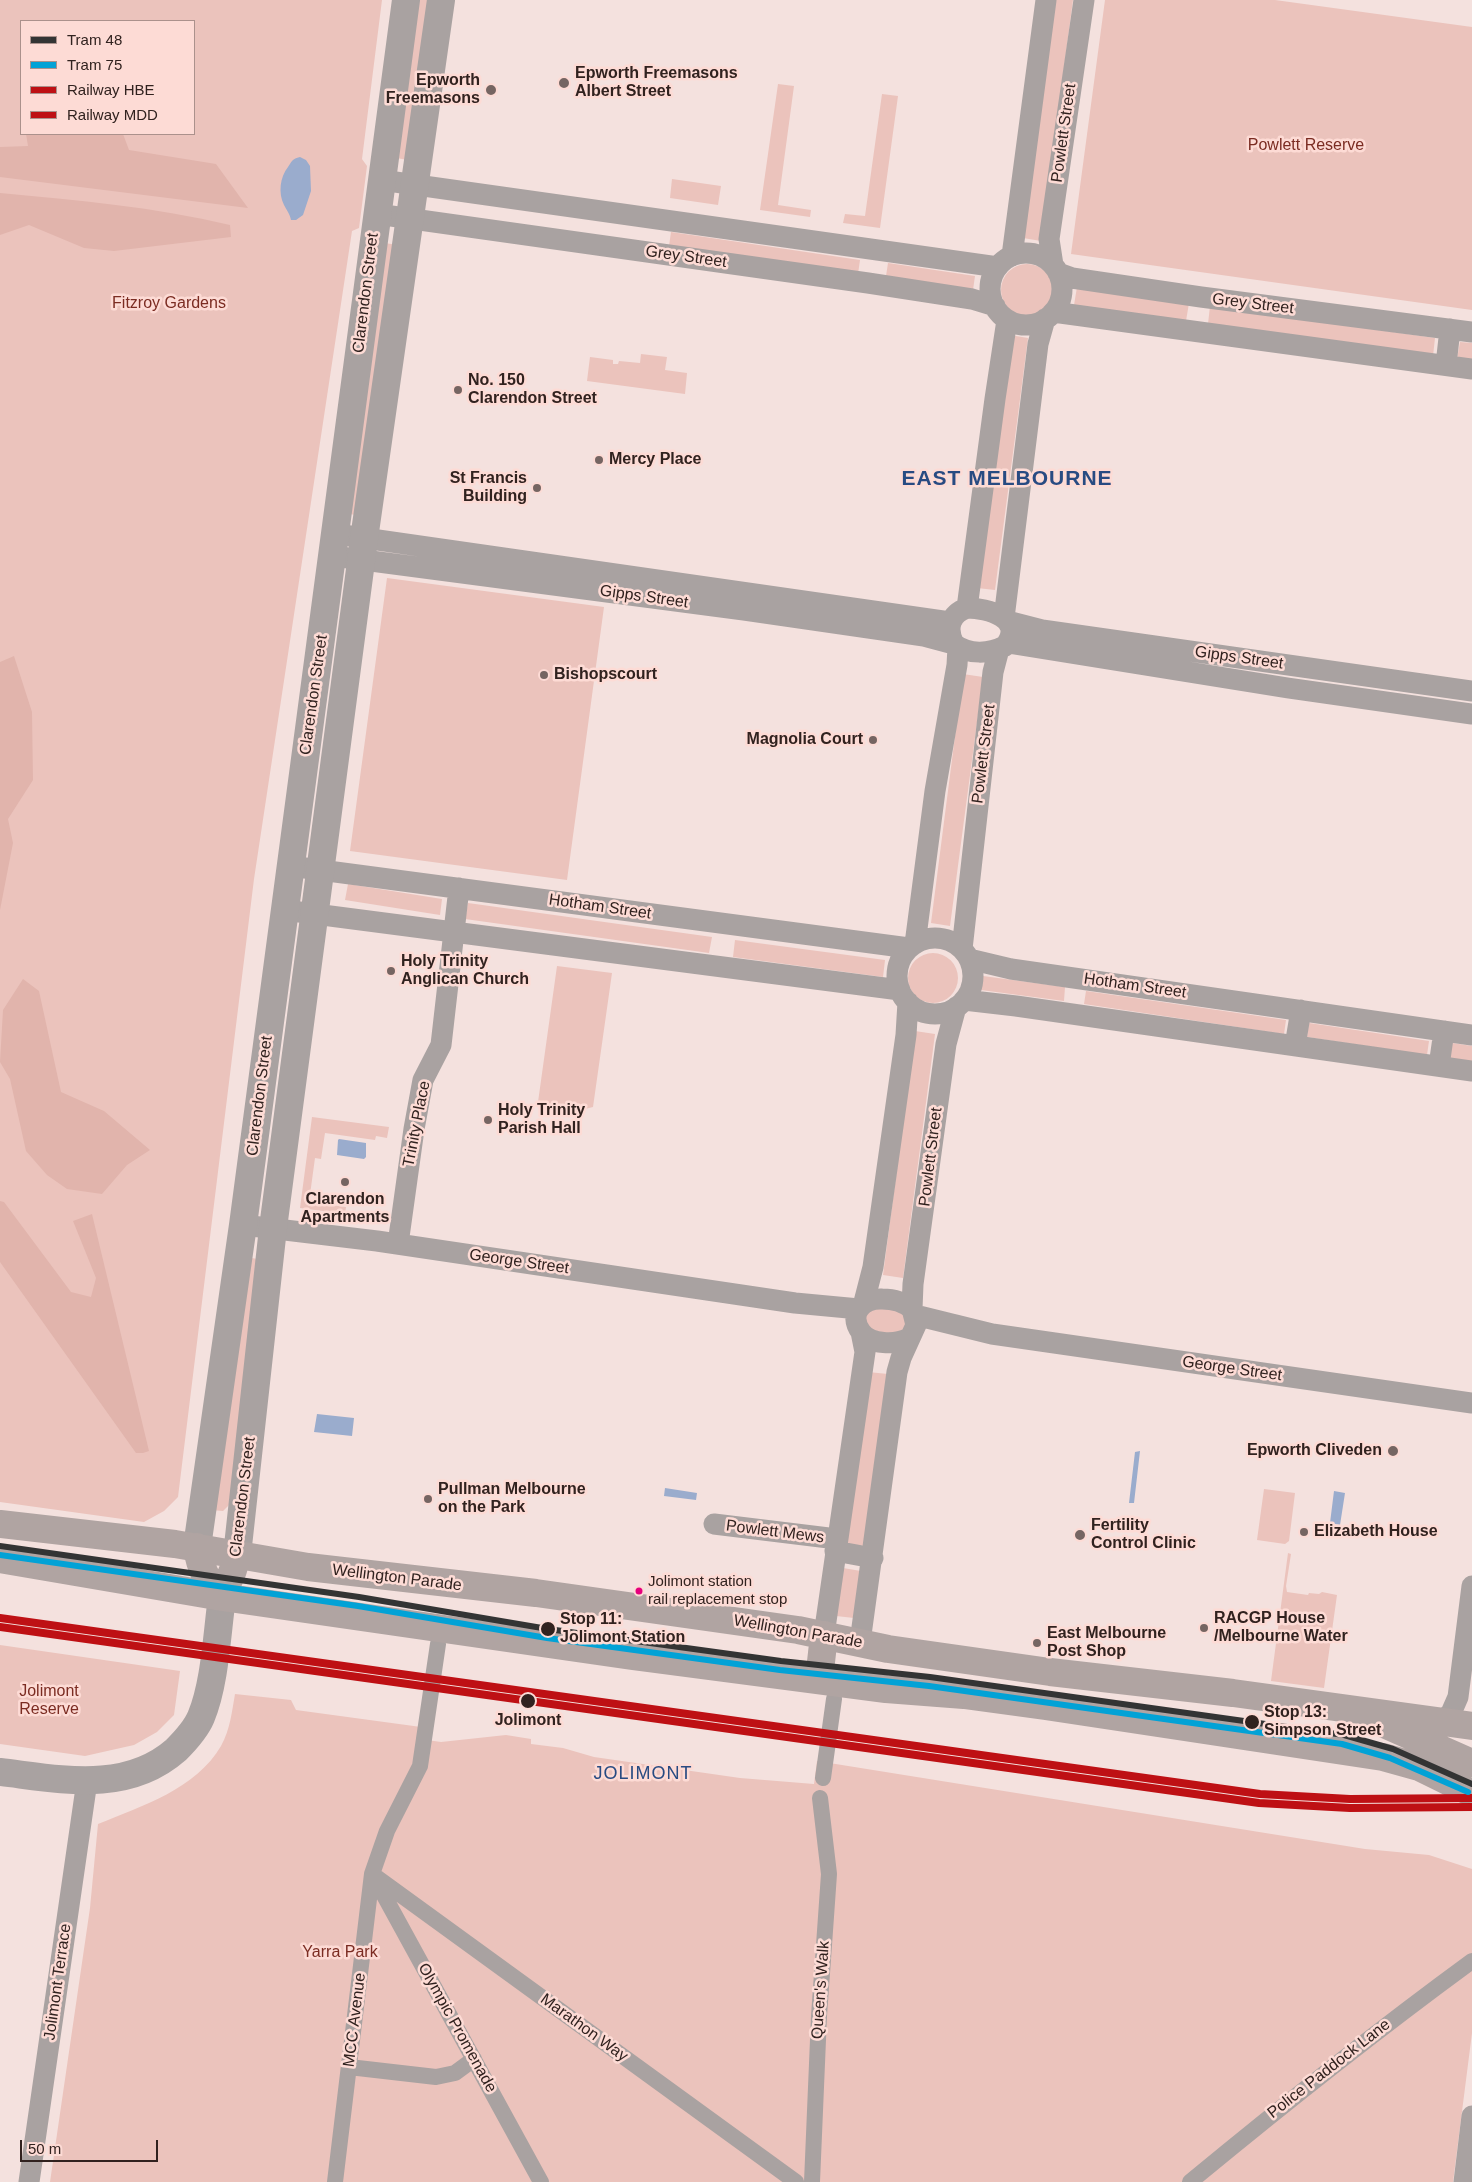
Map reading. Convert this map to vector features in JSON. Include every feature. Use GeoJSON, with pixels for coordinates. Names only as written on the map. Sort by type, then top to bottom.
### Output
{"type":"FeatureCollection","features":[{"type":"Feature","properties":{"kind":"main road","name":"Wellington Parade"},"geometry":{"type":"LineString","coordinates":[[0,1524],[197,1547],[308,1567],[536,1593],[824,1635],[897,1650],[1050,1672],[1211,1690],[1472,1726]]}},
{"type":"Feature","properties":{"kind":"main road","name":"Clarendon Street"},"geometry":{"type":"LineString","coordinates":[[197,1547],[199,1562],[204,1575],[222,1597],[233,1570],[236,1555]]}},
{"type":"Feature","properties":{"kind":"main road"},"geometry":{"type":"LineString","coordinates":[[0,1559],[222,1597],[632,1656],[835,1693],[904,1692],[964,1695],[1206,1729],[1397,1760],[1419,1767],[1472,1793]]}},
{"type":"Feature","properties":{"kind":"main road"},"geometry":{"type":"LineString","coordinates":[[824,1635],[835,1693]]}},
{"type":"Feature","properties":{"kind":"main road","name":"Powlett Street"},"geometry":{"type":"LineString","coordinates":[[835,1693],[860,1642]]}},
{"type":"Feature","properties":{"kind":"main road"},"geometry":{"type":"LineString","coordinates":[[1045,1706],[1050,1672]]}},
{"type":"Feature","properties":{"kind":"main road","name":"Wellington Parade"},"geometry":{"type":"LineString","coordinates":[[1328,1707],[1391,1727],[1472,1763]]}},
{"type":"Feature","properties":{"kind":"street","name":"Clarendon Street"},"geometry":{"type":"LineString","coordinates":[[197,1547],[243,1225],[284,910],[335,545],[376,214],[406,0]]}},
{"type":"Feature","properties":{"kind":"street","name":"Clarendon Street"},"geometry":{"type":"LineString","coordinates":[[236,1555],[273,1228],[363,549],[441,0]]}},
{"type":"Feature","properties":{"kind":"street"},"geometry":{"type":"LineString","coordinates":[[1046,0],[1005,261],[990,286],[991,297],[1001,313],[1026,325],[1049,316],[1472,369]]}},
{"type":"Feature","properties":{"kind":"street","name":"Powlett Street"},"geometry":{"type":"LineString","coordinates":[[1055,269],[1048,239],[1084,0]]}},
{"type":"Feature","properties":{"kind":"street","name":"Grey Street"},"geometry":{"type":"LineString","coordinates":[[381,180],[1005,261]]}},
{"type":"Feature","properties":{"kind":"street","name":"Grey Street"},"geometry":{"type":"LineString","coordinates":[[376,214],[972,299],[1001,313]]}},
{"type":"Feature","properties":{"kind":"street"},"geometry":{"type":"LineString","coordinates":[[1005,261],[1023,254],[1034,254],[1044,258],[1055,269],[1061,283],[1059,303],[1049,316],[1038,344],[1005,620]]}},
{"type":"Feature","properties":{"kind":"street","name":"Grey Street"},"geometry":{"type":"LineString","coordinates":[[1055,269],[1072,278],[1201,297],[1472,332]]}},
{"type":"Feature","properties":{"kind":"street"},"geometry":{"type":"LineString","coordinates":[[967,608],[995,398],[1001,313]]}},
{"type":"Feature","properties":{"kind":"street"},"geometry":{"type":"LineString","coordinates":[[1446,365],[1450,329]]}},
{"type":"Feature","properties":{"kind":"street","name":"Gipps Street"},"geometry":{"type":"LineString","coordinates":[[335,545],[824,613],[950,622]]}},
{"type":"Feature","properties":{"kind":"street"},"geometry":{"type":"LineString","coordinates":[[912,946],[935,792],[957,665],[956,645],[950,636],[950,622],[954,615],[967,608],[988,610],[1005,620],[1011,628],[1003,646],[988,652],[976,652],[956,645]]}},
{"type":"Feature","properties":{"kind":"street","name":"Gipps Street"},"geometry":{"type":"LineString","coordinates":[[824,613],[956,645]]}},
{"type":"Feature","properties":{"kind":"street","name":"Gipps Street"},"geometry":{"type":"LineString","coordinates":[[1005,620],[1042,630],[1472,691]]}},
{"type":"Feature","properties":{"kind":"street","name":"Powlett Street"},"geometry":{"type":"LineString","coordinates":[[966,954],[993,672],[1003,646]]}},
{"type":"Feature","properties":{"kind":"street","name":"Gipps Street"},"geometry":{"type":"LineString","coordinates":[[1003,646],[1472,714]]}},
{"type":"Feature","properties":{"kind":"street"},"geometry":{"type":"LineString","coordinates":[[1288,688],[1291,665]]}},
{"type":"Feature","properties":{"kind":"street"},"geometry":{"type":"LineString","coordinates":[[1374,700],[1378,678]]}},
{"type":"Feature","properties":{"kind":"street","name":"Hotham Street"},"geometry":{"type":"LineString","coordinates":[[290,866],[912,946]]}},
{"type":"Feature","properties":{"kind":"street","name":"Trinity Place"},"geometry":{"type":"LineString","coordinates":[[398,1244],[414,1129],[424,1080],[441,1045],[459,888]]}},
{"type":"Feature","properties":{"kind":"street"},"geometry":{"type":"LineString","coordinates":[[284,910],[454,932],[904,996],[918,1009],[931,1013],[944,1012],[960,1004],[970,991],[973,970],[966,954],[951,942],[939,938],[926,939],[912,946],[902,957],[898,968],[897,979],[904,996],[906,1035],[873,1267],[860,1317],[864,1352],[824,1635]]}},
{"type":"Feature","properties":{"kind":"street","name":"Hotham Street"},"geometry":{"type":"LineString","coordinates":[[966,954],[1011,968],[1472,1035]]}},
{"type":"Feature","properties":{"kind":"street"},"geometry":{"type":"LineString","coordinates":[[960,1004],[1025,1007],[1472,1071]]}},
{"type":"Feature","properties":{"kind":"street","name":"Powlett Street"},"geometry":{"type":"LineString","coordinates":[[860,1642],[897,1372],[912,1323],[913,1284],[946,1044],[960,1004]]}},
{"type":"Feature","properties":{"kind":"street"},"geometry":{"type":"LineString","coordinates":[[1295,1046],[1302,1010]]}},
{"type":"Feature","properties":{"kind":"street"},"geometry":{"type":"LineString","coordinates":[[1439,1066],[1444,1031]]}},
{"type":"Feature","properties":{"kind":"street","name":"George Street"},"geometry":{"type":"LineString","coordinates":[[243,1225],[398,1244],[795,1303],[841,1320],[860,1317]]}},
{"type":"Feature","properties":{"kind":"street"},"geometry":{"type":"LineString","coordinates":[[876,1299],[889,1299],[907,1305],[912,1323],[897,1342],[883,1342],[870,1339],[860,1317],[876,1299]]}},
{"type":"Feature","properties":{"kind":"street","name":"George Street"},"geometry":{"type":"LineString","coordinates":[[912,1323],[1472,1403]]}},
{"type":"Feature","properties":{"kind":"street","name":"Powlett Mews"},"geometry":{"type":"LineString","coordinates":[[714,1524],[836,1545]]}},
{"type":"Feature","properties":{"kind":"street"},"geometry":{"type":"LineString","coordinates":[[836,1545],[873,1558]]}},
{"type":"Feature","properties":{"kind":"street"},"geometry":{"type":"LineString","coordinates":[[1442,1722],[1456,1705],[1468,1653],[1472,1586]]}},
{"type":"Feature","properties":{"kind":"street"},"geometry":{"type":"LineString","coordinates":[[0,1772],[87,1781],[114,1779],[134,1774],[159,1763],[169,1756],[182,1745],[200,1718],[209,1688],[222,1597]]}},
{"type":"Feature","properties":{"kind":"street","name":"MCC Avenue"},"geometry":{"type":"LineString","coordinates":[[335,2182],[372,1874],[387,1831],[420,1766],[427,1732],[438,1644]]}},
{"type":"Feature","properties":{"kind":"street"},"geometry":{"type":"LineString","coordinates":[[823,1778],[835,1693]]}},
{"type":"Feature","properties":{"kind":"street","name":"Jolimont Terrace"},"geometry":{"type":"LineString","coordinates":[[29,2182],[87,1781]]}},
{"type":"Feature","properties":{"kind":"street","name":"Queen's Walk"},"geometry":{"type":"LineString","coordinates":[[812,2182],[819,2016],[829,1874],[820,1798]]}},
{"type":"Feature","properties":{"kind":"street","name":"Olympic Promenade"},"geometry":{"type":"LineString","coordinates":[[372,1874],[541,2182]]}},
{"type":"Feature","properties":{"kind":"street","name":"Marathon Way"},"geometry":{"type":"LineString","coordinates":[[372,1874],[796,2182]]}},
{"type":"Feature","properties":{"kind":"street","name":"Police Paddock Lane"},"geometry":{"type":"LineString","coordinates":[[1190,2182],[1276,2111],[1377,2032],[1472,1962]]}},
{"type":"Feature","properties":{"kind":"street"},"geometry":{"type":"LineString","coordinates":[[350,2067],[436,2078],[455,2073],[474,2060]]}},
{"type":"Feature","properties":{"kind":"street"},"geometry":{"type":"LineString","coordinates":[[1464,2182],[1472,2116]]}},
{"type":"Feature","properties":{"kind":"green space","name":"Fitzroy Gardens"},"geometry":{"type":"Polygon","coordinates":[[[0,0],[382,0],[362,159],[367,166],[359,228],[352,231],[254,879],[178,1497],[164,1511],[144,1522],[0,1502],[0,0]]]}},
{"type":"Feature","properties":{"kind":"green space"},"geometry":{"type":"Polygon","coordinates":[[[411,0],[430,0],[408,160],[390,157],[411,0]]]}},
{"type":"Feature","properties":{"kind":"green space"},"geometry":{"type":"Polygon","coordinates":[[[1055,0],[1073,0],[1041,241],[1023,238],[1055,0]]]}},
{"type":"Feature","properties":{"kind":"green space","name":"Powlett Reserve"},"geometry":{"type":"Polygon","coordinates":[[[1105,0],[1275,0],[1472,27],[1472,310],[1071,254],[1105,0]]]}},
{"type":"Feature","properties":{"kind":"green space"},"geometry":{"type":"Polygon","coordinates":[[[778,84],[794,86],[778,205],[811,210],[810,217],[760,210],[778,84]]]}},
{"type":"Feature","properties":{"kind":"green space"},"geometry":{"type":"Polygon","coordinates":[[[882,94],[898,96],[880,228],[843,223],[845,214],[865,216],[882,94]]]}},
{"type":"Feature","properties":{"kind":"green space"},"geometry":{"type":"Polygon","coordinates":[[[672,179],[721,186],[718,205],[670,198],[672,179]]]}},
{"type":"Feature","properties":{"kind":"green space"},"geometry":{"type":"Polygon","coordinates":[[[671,232],[860,260],[858,274],[669,246],[671,232]]]}},
{"type":"Feature","properties":{"kind":"green space"},"geometry":{"type":"Polygon","coordinates":[[[378,242],[398,245],[362,516],[343,513],[378,242]]]}},
{"type":"Feature","properties":{"kind":"green space"},"geometry":{"type":"Polygon","coordinates":[[[888,263],[975,276],[973,290],[886,276],[888,263]]]}},
{"type":"Feature","properties":{"kind":"green space"},"geometry":{"type":"Polygon","coordinates":[[[1022,264],[1032,264],[1046,271],[1053,285],[1053,295],[1046,309],[1032,316],[1022,316],[1012,312],[1005,305],[1001,295],[1001,285],[1005,275],[1012,268],[1022,264]]]}},
{"type":"Feature","properties":{"kind":"green space"},"geometry":{"type":"Polygon","coordinates":[[[1077,287],[1189,303],[1186,321],[1074,305],[1077,287]]]}},
{"type":"Feature","properties":{"kind":"green space"},"geometry":{"type":"Polygon","coordinates":[[[1210,306],[1435,338],[1433,356],[1208,324],[1210,306]]]}},
{"type":"Feature","properties":{"kind":"green space"},"geometry":{"type":"Polygon","coordinates":[[[1010,335],[1028,338],[995,590],[977,588],[1010,335]]]}},
{"type":"Feature","properties":{"kind":"green space"},"geometry":{"type":"Polygon","coordinates":[[[1460,342],[1472,343],[1472,361],[1457,359],[1460,342]]]}},
{"type":"Feature","properties":{"kind":"green space"},"geometry":{"type":"Polygon","coordinates":[[[641,354],[667,357],[665,370],[687,373],[685,394],[587,381],[590,357],[613,360],[613,364],[618,364],[619,361],[640,363],[641,354]]]}},
{"type":"Feature","properties":{"kind":"green space"},"geometry":{"type":"Polygon","coordinates":[[[387,578],[604,607],[567,880],[350,851],[387,578]]]}},
{"type":"Feature","properties":{"kind":"green space"},"geometry":{"type":"Polygon","coordinates":[[[963,674],[983,677],[950,926],[931,923],[963,674]]]}},
{"type":"Feature","properties":{"kind":"green space"},"geometry":{"type":"Polygon","coordinates":[[[348,884],[442,899],[440,915],[345,900],[348,884]]]}},
{"type":"Feature","properties":{"kind":"green space"},"geometry":{"type":"Polygon","coordinates":[[[468,903],[712,937],[709,953],[465,919],[468,903]]]}},
{"type":"Feature","properties":{"kind":"green space"},"geometry":{"type":"Polygon","coordinates":[[[735,940],[885,960],[883,977],[733,957],[735,940]]]}},
{"type":"Feature","properties":{"kind":"green space"},"geometry":{"type":"Polygon","coordinates":[[[928,953],[938,953],[951,960],[958,973],[958,983],[951,996],[938,1003],[928,1003],[919,999],[912,992],[908,983],[908,973],[912,964],[919,957],[928,953]]]}},
{"type":"Feature","properties":{"kind":"green space"},"geometry":{"type":"Polygon","coordinates":[[[557,966],[612,973],[593,1107],[585,1109],[538,1102],[557,966]]]}},
{"type":"Feature","properties":{"kind":"green space"},"geometry":{"type":"Polygon","coordinates":[[[983,976],[1065,987],[1064,1001],[981,990],[983,976]]]}},
{"type":"Feature","properties":{"kind":"green space"},"geometry":{"type":"Polygon","coordinates":[[[1086,991],[1286,1020],[1284,1034],[1084,1004],[1086,991]]]}},
{"type":"Feature","properties":{"kind":"green space"},"geometry":{"type":"Polygon","coordinates":[[[1309,1023],[1429,1041],[1427,1055],[1307,1037],[1309,1023]]]}},
{"type":"Feature","properties":{"kind":"green space"},"geometry":{"type":"Polygon","coordinates":[[[915,1031],[935,1034],[903,1278],[883,1275],[915,1031]]]}},
{"type":"Feature","properties":{"kind":"green space"},"geometry":{"type":"Polygon","coordinates":[[[1452,1043],[1472,1046],[1472,1063],[1449,1059],[1452,1043]]]}},
{"type":"Feature","properties":{"kind":"green space"},"geometry":{"type":"Polygon","coordinates":[[[312,1117],[389,1127],[387,1138],[376,1136],[375,1140],[325,1133],[321,1159],[315,1158],[309,1202],[346,1207],[345,1214],[300,1208],[312,1117]]]}},
{"type":"Feature","properties":{"kind":"green space"},"geometry":{"type":"Polygon","coordinates":[[[245,1257],[258,1259],[229,1505],[223,1511],[211,1510],[245,1257]]]}},
{"type":"Feature","properties":{"kind":"green space"},"geometry":{"type":"Polygon","coordinates":[[[868,1308],[902,1310],[908,1326],[895,1335],[871,1330],[863,1315],[868,1308]]]}},
{"type":"Feature","properties":{"kind":"green space"},"geometry":{"type":"Polygon","coordinates":[[[868,1372],[888,1374],[865,1546],[846,1544],[868,1372]]]}},
{"type":"Feature","properties":{"kind":"green space"},"geometry":{"type":"Polygon","coordinates":[[[1264,1489],[1295,1493],[1289,1541],[1285,1544],[1257,1540],[1264,1489]]]}},
{"type":"Feature","properties":{"kind":"green space"},"geometry":{"type":"Polygon","coordinates":[[[1288,1553],[1291,1554],[1286,1586],[1287,1592],[1308,1595],[1309,1593],[1319,1594],[1322,1592],[1337,1595],[1324,1688],[1271,1681],[1288,1553]]]}},
{"type":"Feature","properties":{"kind":"green space"},"geometry":{"type":"Polygon","coordinates":[[[843,1568],[861,1571],[854,1618],[836,1616],[843,1568]]]}},
{"type":"Feature","properties":{"kind":"green space","name":"Jolimont Reserve"},"geometry":{"type":"Polygon","coordinates":[[[0,1645],[180,1671],[174,1715],[157,1732],[134,1745],[85,1756],[0,1744],[0,1645]]]}},
{"type":"Feature","properties":{"kind":"green space","name":"Yarra Park"},"geometry":{"type":"Polygon","coordinates":[[[235,1694],[291,1700],[296,1710],[421,1727],[420,1739],[441,1742],[506,1735],[531,1739],[531,1744],[563,1748],[594,1757],[740,1778],[814,1784],[817,1761],[1365,1849],[1429,1855],[1472,1869],[1472,2033],[1453,2182],[50,2182],[90,1908],[98,1824],[150,1803],[183,1785],[197,1774],[210,1761],[227,1734],[235,1694]]]}},
{"type":"Feature","properties":{"kind":"shaded area"},"geometry":{"type":"Polygon","coordinates":[[[26,135],[123,135],[129,150],[216,164],[248,208],[0,177],[0,147],[28,146],[26,135]]]}},
{"type":"Feature","properties":{"kind":"shaded area"},"geometry":{"type":"Polygon","coordinates":[[[0,193],[58,198],[173,213],[230,225],[231,237],[114,251],[84,248],[29,225],[0,235],[0,193]]]}},
{"type":"Feature","properties":{"kind":"shaded area"},"geometry":{"type":"Polygon","coordinates":[[[14,656],[32,712],[33,780],[8,819],[13,843],[0,910],[0,662],[14,656]]]}},
{"type":"Feature","properties":{"kind":"shaded area"},"geometry":{"type":"Polygon","coordinates":[[[23,979],[39,991],[61,1092],[104,1111],[150,1150],[127,1165],[102,1194],[67,1189],[47,1175],[26,1151],[10,1079],[0,1062],[3,1010],[23,979]]]}},
{"type":"Feature","properties":{"kind":"shaded area"},"geometry":{"type":"Polygon","coordinates":[[[0,1201],[4,1202],[71,1292],[91,1297],[96,1278],[73,1221],[92,1214],[149,1451],[136,1453],[0,1262],[0,1201]]]}},
{"type":"Feature","properties":{"kind":"water"},"geometry":{"type":"Polygon","coordinates":[[[300,157],[306,160],[310,166],[311,191],[303,215],[296,220],[291,220],[282,200],[281,185],[283,175],[290,163],[300,157]]]}},
{"type":"Feature","properties":{"kind":"water"},"geometry":{"type":"Polygon","coordinates":[[[339,1139],[366,1143],[366,1157],[364,1159],[337,1155],[339,1139]]]}},
{"type":"Feature","properties":{"kind":"water"},"geometry":{"type":"Polygon","coordinates":[[[317,1414],[354,1418],[352,1436],[314,1432],[317,1414]]]}},
{"type":"Feature","properties":{"kind":"water"},"geometry":{"type":"Polygon","coordinates":[[[1140,1451],[1134,1503],[1129,1503],[1135,1452],[1140,1451]]]}},
{"type":"Feature","properties":{"kind":"water"},"geometry":{"type":"Polygon","coordinates":[[[665,1488],[697,1493],[696,1500],[664,1496],[665,1488]]]}},
{"type":"Feature","properties":{"kind":"water"},"geometry":{"type":"Polygon","coordinates":[[[1334,1491],[1345,1493],[1340,1525],[1330,1523],[1334,1491]]]}},
{"type":"Feature","properties":{"kind":"tram line","name":"48"},"geometry":{"type":"LineString","coordinates":[[0,1546],[359,1597],[548,1629],[781,1661],[930,1677],[1344,1735],[1393,1749],[1472,1784]]}},
{"type":"Feature","properties":{"kind":"tram line","name":"75"},"geometry":{"type":"LineString","coordinates":[[0,1555],[358,1606],[547,1638],[780,1670],[929,1686],[1342,1744],[1390,1758],[1468,1792]]}},
{"type":"Feature","properties":{"kind":"rail line","name":"HBE"},"geometry":{"type":"LineString","coordinates":[[0,1618],[1260,1794],[1350,1799],[1472,1798]]}},
{"type":"Feature","properties":{"kind":"rail line","name":"MDD"},"geometry":{"type":"LineString","coordinates":[[0,1627],[1259,1803],[1350,1808],[1472,1807]]}},
{"type":"Feature","properties":{"kind":"place","name":"Epworth Freemasons Albert Street"},"geometry":{"type":"Point","coordinates":[564,83]}},
{"type":"Feature","properties":{"kind":"place","name":"Epworth Freemasons"},"geometry":{"type":"Point","coordinates":[491,90]}},
{"type":"Feature","properties":{"kind":"place","name":"No. 150 Clarendon Street"},"geometry":{"type":"Point","coordinates":[458,390]}},
{"type":"Feature","properties":{"kind":"place","name":"Mercy Place"},"geometry":{"type":"Point","coordinates":[599,460]}},
{"type":"Feature","properties":{"kind":"place","name":"St Francis Building"},"geometry":{"type":"Point","coordinates":[537,488]}},
{"type":"Feature","properties":{"kind":"place","name":"Bishopscourt"},"geometry":{"type":"Point","coordinates":[544,675]}},
{"type":"Feature","properties":{"kind":"place","name":"Magnolia Court"},"geometry":{"type":"Point","coordinates":[873,740]}},
{"type":"Feature","properties":{"kind":"place","name":"Holy Trinity Anglican Church"},"geometry":{"type":"Point","coordinates":[391,971]}},
{"type":"Feature","properties":{"kind":"place","name":"Holy Trinity Parish Hall"},"geometry":{"type":"Point","coordinates":[488,1120]}},
{"type":"Feature","properties":{"kind":"place","name":"Clarendon Apartments"},"geometry":{"type":"Point","coordinates":[345,1182]}},
{"type":"Feature","properties":{"kind":"place","name":"Epworth Cliveden"},"geometry":{"type":"Point","coordinates":[1393,1451]}},
{"type":"Feature","properties":{"kind":"place","name":"Pullman Melbourne on the Park"},"geometry":{"type":"Point","coordinates":[428,1499]}},
{"type":"Feature","properties":{"kind":"place","name":"Elizabeth House"},"geometry":{"type":"Point","coordinates":[1304,1532]}},
{"type":"Feature","properties":{"kind":"place","name":"Fertility Control Clinic"},"geometry":{"type":"Point","coordinates":[1080,1535]}},
{"type":"Feature","properties":{"kind":"place","name":"Jolimont station rail replacement stop"},"geometry":{"type":"Point","coordinates":[639,1591]}},
{"type":"Feature","properties":{"kind":"place","name":"RACGP House /Melbourne Water"},"geometry":{"type":"Point","coordinates":[1204,1628]}},
{"type":"Feature","properties":{"kind":"place","name":"Stop 11: Jolimont Station"},"geometry":{"type":"Point","coordinates":[548,1629]}},
{"type":"Feature","properties":{"kind":"place","name":"East Melbourne Post Shop"},"geometry":{"type":"Point","coordinates":[1037,1643]}},
{"type":"Feature","properties":{"kind":"place","name":"Jolimont"},"geometry":{"type":"Point","coordinates":[528,1701]}},
{"type":"Feature","properties":{"kind":"place","name":"Stop 13: Simpson Street"},"geometry":{"type":"Point","coordinates":[1252,1722]}},
{"type":"Feature","properties":{"kind":"district","name":"EAST MELBOURNE"},"geometry":{"type":"Point","coordinates":[1007,479]}},
{"type":"Feature","properties":{"kind":"district","name":"JOLIMONT"},"geometry":{"type":"Point","coordinates":[643,1774]}}]}
